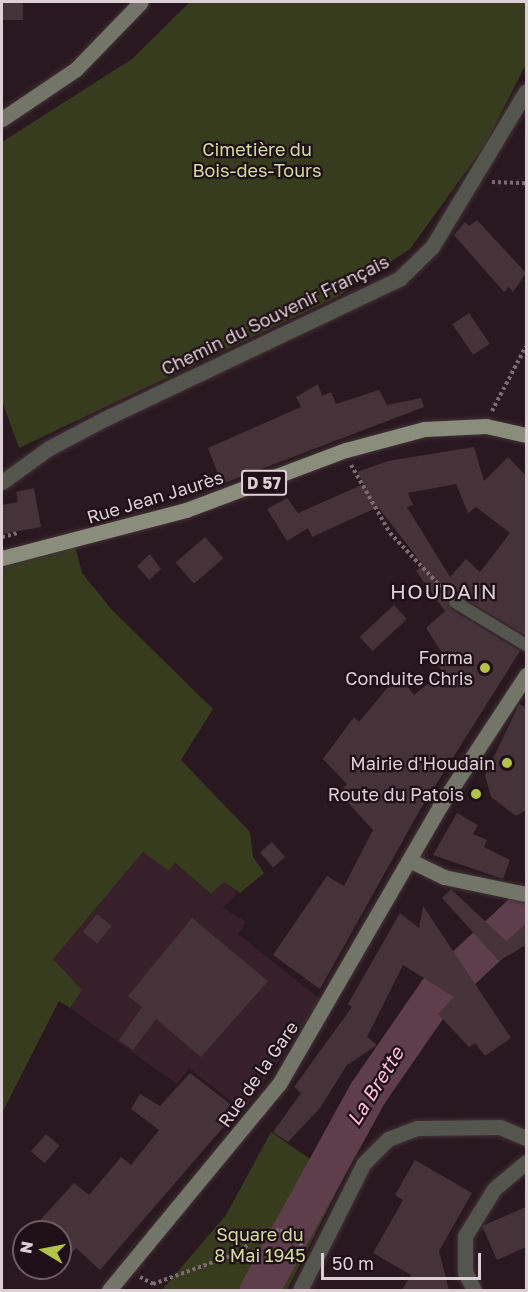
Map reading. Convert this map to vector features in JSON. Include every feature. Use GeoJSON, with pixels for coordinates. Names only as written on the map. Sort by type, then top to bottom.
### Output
{"type":"FeatureCollection","features":[{"type":"Feature","properties":{"kind":"main road"},"geometry":{"type":"LineString","coordinates":[[2,119],[76,69],[141,2]]}},
{"type":"Feature","properties":{"kind":"main road","name":"Rue Jean Jaurès"},"geometry":{"type":"LineString","coordinates":[[2,558],[186,510],[346,450],[424,429],[486,426],[526,435]]}},
{"type":"Feature","properties":{"kind":"main road","name":"Rue de la Gare"},"geometry":{"type":"LineString","coordinates":[[109,1290],[279,1084],[409,860],[526,675]]}},
{"type":"Feature","properties":{"kind":"main road"},"geometry":{"type":"LineString","coordinates":[[409,860],[444,877],[526,894]]}},
{"type":"Feature","properties":{"kind":"street","name":"Chemin du Souvenir Français"},"geometry":{"type":"LineString","coordinates":[[2,482],[49,448],[104,419],[399,279],[432,248],[477,179],[526,91]]}},
{"type":"Feature","properties":{"kind":"street"},"geometry":{"type":"LineString","coordinates":[[300,1290],[364,1162],[388,1139],[417,1128],[500,1127],[526,1138]]}},
{"type":"Feature","properties":{"kind":"street"},"geometry":{"type":"LineString","coordinates":[[474,1290],[465,1272],[465,1236],[494,1189],[526,1162]]}},
{"type":"Feature","properties":{"kind":"lane"},"geometry":{"type":"LineString","coordinates":[[455,602],[526,645]]}},
{"type":"Feature","properties":{"kind":"path"},"geometry":{"type":"LineString","coordinates":[[477,179],[526,183]]}},
{"type":"Feature","properties":{"kind":"path"},"geometry":{"type":"LineString","coordinates":[[498,395],[526,346]]}},
{"type":"Feature","properties":{"kind":"path"},"geometry":{"type":"LineString","coordinates":[[356,476],[390,533],[455,602]]}},
{"type":"Feature","properties":{"kind":"path"},"geometry":{"type":"LineString","coordinates":[[126,1270],[153,1284],[241,1252],[258,1232],[280,1230],[299,1247]]}},
{"type":"Feature","properties":{"kind":"shaded area"},"geometry":{"type":"Polygon","coordinates":[[[144,851],[169,871],[174,863],[211,894],[224,882],[237,893],[223,908],[246,922],[238,934],[321,1000],[244,1111],[189,1068],[177,1084],[70,1008],[82,990],[52,960],[144,851]]]}},
{"type":"Feature","properties":{"kind":"green space","name":"Cimetière du Bois-des-Tours"},"geometry":{"type":"Polygon","coordinates":[[[190,2],[526,2],[526,64],[485,145],[410,249],[337,297],[19,448],[2,401],[2,142],[132,59],[190,2]]]}},
{"type":"Feature","properties":{"kind":"green space"},"geometry":{"type":"Polygon","coordinates":[[[74,542],[82,573],[112,610],[213,709],[181,760],[250,832],[253,857],[264,873],[240,893],[224,882],[211,894],[175,863],[169,871],[143,852],[53,959],[82,990],[70,1008],[59,1001],[2,1113],[2,558],[74,542]]]}},
{"type":"Feature","properties":{"kind":"green space","name":"Square du 8 Mai 1945"},"geometry":{"type":"Polygon","coordinates":[[[271,1132],[342,1181],[287,1290],[162,1290],[226,1215],[271,1132]]]}},
{"type":"Feature","properties":{"kind":"building"},"geometry":{"type":"Polygon","coordinates":[[[2,2],[23,2],[23,20],[2,20],[2,2]]]}},
{"type":"Feature","properties":{"kind":"building"},"geometry":{"type":"Polygon","coordinates":[[[477,220],[526,273],[513,292],[509,287],[504,292],[454,235],[465,222],[469,226],[477,220]]]}},
{"type":"Feature","properties":{"kind":"building"},"geometry":{"type":"Polygon","coordinates":[[[469,313],[490,344],[473,355],[452,324],[469,313]]]}},
{"type":"Feature","properties":{"kind":"building"},"geometry":{"type":"Polygon","coordinates":[[[318,384],[322,396],[331,392],[336,404],[379,390],[387,405],[421,398],[424,407],[222,484],[208,448],[301,407],[296,397],[318,384]]]}},
{"type":"Feature","properties":{"kind":"building"},"geometry":{"type":"Polygon","coordinates":[[[474,447],[484,481],[508,457],[526,476],[526,636],[459,595],[448,598],[451,609],[520,651],[420,810],[320,989],[273,955],[327,876],[344,886],[373,830],[339,793],[347,784],[323,759],[354,717],[359,722],[398,675],[414,695],[443,672],[438,666],[446,659],[426,628],[445,611],[416,571],[423,565],[378,507],[312,537],[308,528],[287,541],[267,509],[287,498],[298,513],[364,484],[357,472],[388,461],[474,447]],[[456,484],[408,493],[413,505],[407,507],[450,577],[466,559],[480,572],[510,533],[476,507],[468,513],[456,484]]]}},
{"type":"Feature","properties":{"kind":"building"},"geometry":{"type":"Polygon","coordinates":[[[34,488],[41,527],[2,534],[2,505],[18,502],[16,492],[34,488]]]}},
{"type":"Feature","properties":{"kind":"building"},"geometry":{"type":"Polygon","coordinates":[[[205,537],[223,558],[194,584],[176,563],[205,537]]]}},
{"type":"Feature","properties":{"kind":"building"},"geometry":{"type":"Polygon","coordinates":[[[150,554],[161,569],[149,580],[137,566],[150,554]]]}},
{"type":"Feature","properties":{"kind":"building"},"geometry":{"type":"Polygon","coordinates":[[[394,605],[407,619],[373,651],[360,637],[394,605]]]}},
{"type":"Feature","properties":{"kind":"building","name":"Mairie d'Houdain"},"geometry":{"type":"Polygon","coordinates":[[[519,704],[526,707],[526,810],[516,816],[491,797],[485,775],[519,704]]]}},
{"type":"Feature","properties":{"kind":"building"},"geometry":{"type":"Polygon","coordinates":[[[457,813],[478,825],[473,834],[487,840],[484,847],[510,860],[503,879],[433,855],[457,813]]]}},
{"type":"Feature","properties":{"kind":"building"},"geometry":{"type":"Polygon","coordinates":[[[272,842],[285,857],[273,868],[260,852],[272,842]]]}},
{"type":"Feature","properties":{"kind":"building"},"geometry":{"type":"Polygon","coordinates":[[[451,889],[506,941],[526,924],[526,945],[499,961],[442,898],[451,889]]]}},
{"type":"Feature","properties":{"kind":"building"},"geometry":{"type":"Polygon","coordinates":[[[423,906],[511,1038],[485,1056],[475,1043],[469,1047],[438,1014],[454,997],[403,965],[367,1037],[377,1045],[347,1065],[320,1108],[288,1142],[273,1132],[301,1093],[294,1087],[352,1007],[348,1004],[400,913],[419,928],[423,906]]]}},
{"type":"Feature","properties":{"kind":"building"},"geometry":{"type":"Polygon","coordinates":[[[97,914],[112,926],[97,944],[83,932],[97,914]]]}},
{"type":"Feature","properties":{"kind":"building"},"geometry":{"type":"Polygon","coordinates":[[[192,918],[268,981],[201,1057],[156,1019],[133,1050],[119,1040],[142,1007],[128,996],[192,918]]]}},
{"type":"Feature","properties":{"kind":"building"},"geometry":{"type":"Polygon","coordinates":[[[190,1073],[238,1110],[100,1270],[76,1248],[72,1253],[72,1220],[41,1220],[74,1183],[89,1195],[121,1157],[131,1165],[159,1130],[131,1109],[140,1094],[160,1106],[190,1073]]]}},
{"type":"Feature","properties":{"kind":"building"},"geometry":{"type":"Polygon","coordinates":[[[46,1134],[60,1146],[44,1163],[31,1151],[46,1134]]]}},
{"type":"Feature","properties":{"kind":"building"},"geometry":{"type":"Polygon","coordinates":[[[415,1160],[472,1193],[439,1251],[449,1290],[402,1290],[411,1275],[373,1253],[403,1200],[395,1195],[415,1160]]]}},
{"type":"Feature","properties":{"kind":"building"},"geometry":{"type":"Polygon","coordinates":[[[526,1207],[526,1247],[497,1260],[482,1226],[526,1207]]]}},
{"type":"Feature","properties":{"kind":"waterway","name":"La Brette"},"geometry":{"type":"LineString","coordinates":[[259,1290],[368,1092],[437,992],[526,909]]}},
{"type":"Feature","properties":{"kind":"place","name":"Forma Conduite Chris"},"geometry":{"type":"Point","coordinates":[485,668]}},
{"type":"Feature","properties":{"kind":"place","name":"Mairie d'Houdain"},"geometry":{"type":"Point","coordinates":[507,763]}},
{"type":"Feature","properties":{"kind":"place","name":"Route du Patois"},"geometry":{"type":"Point","coordinates":[476,794]}},
{"type":"Feature","properties":{"kind":"district","name":"HOUDAIN"},"geometry":{"type":"Point","coordinates":[444,591]}}]}
